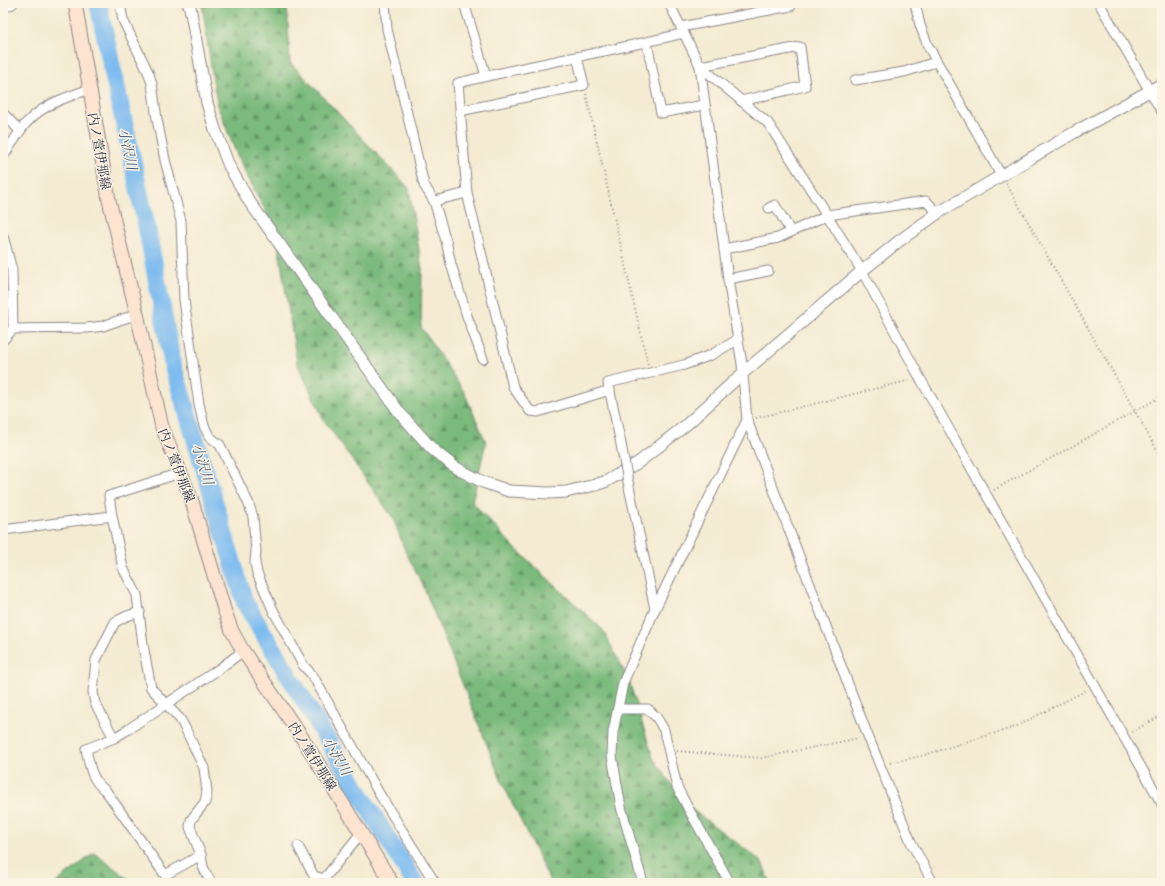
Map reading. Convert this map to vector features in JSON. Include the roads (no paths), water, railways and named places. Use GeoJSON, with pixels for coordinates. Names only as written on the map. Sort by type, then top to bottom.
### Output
{"type":"FeatureCollection","features":[{"type":"Feature","properties":{"kind":"main road","name":"内ノ萱伊那線"},"geometry":{"type":"LineString","coordinates":[[75,3],[109,200],[137,314],[162,427],[191,498],[224,608],[232,630],[243,651],[301,736],[392,883]]}},
{"type":"Feature","properties":{"kind":"street"},"geometry":{"type":"LineString","coordinates":[[3,7],[12,3]]}},
{"type":"Feature","properties":{"kind":"street"},"geometry":{"type":"LineString","coordinates":[[120,3],[123,20],[149,74],[152,84],[165,160],[181,221],[184,300],[199,404],[204,426],[209,436],[220,445],[248,502],[253,517],[256,551],[255,562],[257,572],[272,610],[302,665],[313,676],[380,795],[435,883]]}},
{"type":"Feature","properties":{"kind":"street"},"geometry":{"type":"LineString","coordinates":[[188,3],[198,44],[207,103],[215,129],[229,166],[249,201],[399,412],[432,449],[456,468],[483,482],[509,491],[550,493],[566,492],[595,485],[623,473],[686,425],[862,271],[899,241],[938,213],[1001,175],[1074,132],[1162,84]]}},
{"type":"Feature","properties":{"kind":"street"},"geometry":{"type":"LineString","coordinates":[[385,3],[387,29],[424,185],[434,201],[467,316],[483,360]]}},
{"type":"Feature","properties":{"kind":"street"},"geometry":{"type":"LineString","coordinates":[[464,3],[486,76]]}},
{"type":"Feature","properties":{"kind":"street"},"geometry":{"type":"LineString","coordinates":[[669,3],[700,66],[728,278],[743,374],[747,420],[868,736],[911,842],[931,880]]}},
{"type":"Feature","properties":{"kind":"street"},"geometry":{"type":"LineString","coordinates":[[916,3],[920,25],[928,46],[1001,175]]}},
{"type":"Feature","properties":{"kind":"street"},"geometry":{"type":"LineString","coordinates":[[1099,3],[1162,112]]}},
{"type":"Feature","properties":{"kind":"street"},"geometry":{"type":"LineString","coordinates":[[610,390],[538,412],[530,412],[513,387],[467,193],[458,83],[647,43],[682,30],[791,6]]}},
{"type":"Feature","properties":{"kind":"street"},"geometry":{"type":"LineString","coordinates":[[647,43],[661,113],[704,105]]}},
{"type":"Feature","properties":{"kind":"street"},"geometry":{"type":"LineString","coordinates":[[700,66],[800,47],[806,86],[741,101]]}},
{"type":"Feature","properties":{"kind":"street"},"geometry":{"type":"LineString","coordinates":[[460,111],[584,85],[577,57]]}},
{"type":"Feature","properties":{"kind":"street"},"geometry":{"type":"LineString","coordinates":[[855,80],[904,72],[936,62]]}},
{"type":"Feature","properties":{"kind":"street"},"geometry":{"type":"LineString","coordinates":[[700,66],[768,123],[827,214],[862,271],[920,378],[1162,804]]}},
{"type":"Feature","properties":{"kind":"street"},"geometry":{"type":"LineString","coordinates":[[3,157],[26,121],[50,104],[90,90]]}},
{"type":"Feature","properties":{"kind":"street"},"geometry":{"type":"LineString","coordinates":[[3,113],[20,131]]}},
{"type":"Feature","properties":{"kind":"street"},"geometry":{"type":"LineString","coordinates":[[434,201],[467,193]]}},
{"type":"Feature","properties":{"kind":"street"},"geometry":{"type":"LineString","coordinates":[[724,249],[778,238],[827,214],[926,201],[938,213]]}},
{"type":"Feature","properties":{"kind":"street"},"geometry":{"type":"LineString","coordinates":[[770,208],[775,205],[791,232]]}},
{"type":"Feature","properties":{"kind":"street"},"geometry":{"type":"LineString","coordinates":[[3,236],[12,270],[13,329],[3,340]]}},
{"type":"Feature","properties":{"kind":"street"},"geometry":{"type":"LineString","coordinates":[[728,278],[768,270]]}},
{"type":"Feature","properties":{"kind":"street"},"geometry":{"type":"LineString","coordinates":[[13,329],[87,328],[103,326],[137,314]]}},
{"type":"Feature","properties":{"kind":"street"},"geometry":{"type":"LineString","coordinates":[[655,609],[608,383],[684,365],[711,355],[737,340]]}},
{"type":"Feature","properties":{"kind":"street"},"geometry":{"type":"LineString","coordinates":[[643,883],[621,806],[612,756],[613,732],[623,683],[655,609],[747,420]]}},
{"type":"Feature","properties":{"kind":"street"},"geometry":{"type":"LineString","coordinates":[[180,472],[109,496],[120,559],[137,595],[143,645],[151,688],[180,719],[186,728],[204,768],[207,792],[205,802],[191,820],[190,828],[201,855],[203,867],[211,883]]}},
{"type":"Feature","properties":{"kind":"street"},"geometry":{"type":"LineString","coordinates":[[3,530],[112,516]]}},
{"type":"Feature","properties":{"kind":"street"},"geometry":{"type":"LineString","coordinates":[[114,738],[95,703],[93,692],[96,660],[115,622],[140,612]]}},
{"type":"Feature","properties":{"kind":"street"},"geometry":{"type":"LineString","coordinates":[[201,855],[165,875],[106,791],[98,785],[94,778],[86,750],[114,738],[219,669],[243,651]]}},
{"type":"Feature","properties":{"kind":"street"},"geometry":{"type":"LineString","coordinates":[[618,708],[648,709],[657,718],[664,730],[677,787],[730,883]]}},
{"type":"Feature","properties":{"kind":"street"},"geometry":{"type":"LineString","coordinates":[[298,846],[314,876],[324,879],[360,833]]}},
{"type":"Feature","properties":{"kind":"waterway","name":"小沢川"},"geometry":{"type":"LineString","coordinates":[[98,3],[147,228],[173,366],[245,603],[415,883]]}}]}
